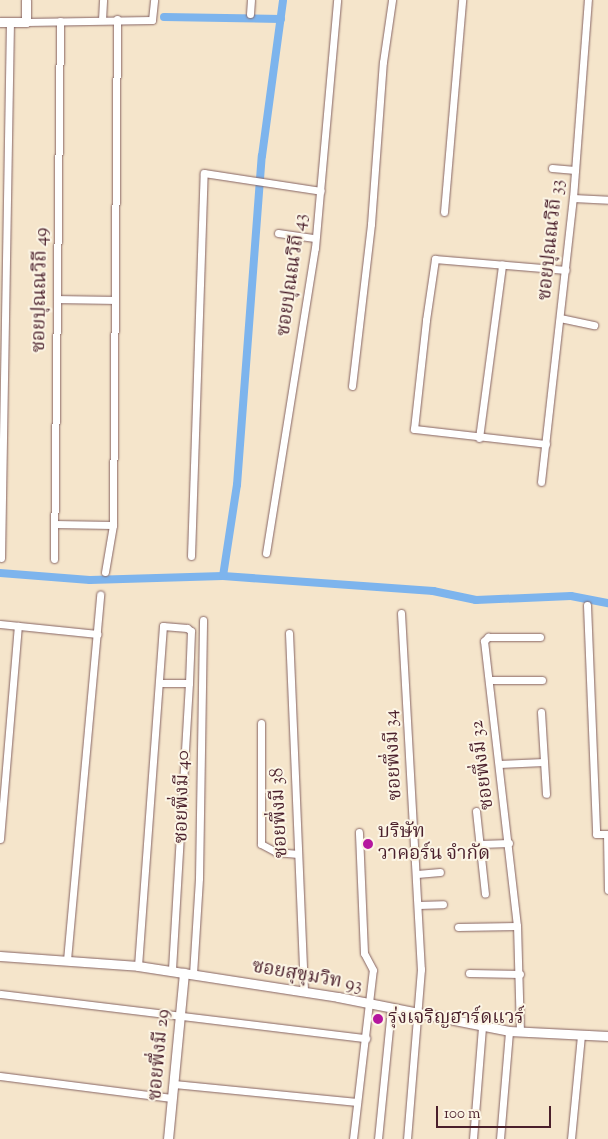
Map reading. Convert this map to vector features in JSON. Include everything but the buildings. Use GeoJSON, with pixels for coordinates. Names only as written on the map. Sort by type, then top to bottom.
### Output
{"type":"FeatureCollection","features":[{"type":"Feature","properties":{"kind":"street"},"geometry":{"type":"LineString","coordinates":[[26,0],[26,22]]}},
{"type":"Feature","properties":{"kind":"street"},"geometry":{"type":"LineString","coordinates":[[102,20],[103,0]]}},
{"type":"Feature","properties":{"kind":"street"},"geometry":{"type":"LineString","coordinates":[[0,22],[152,20],[154,0]]}},
{"type":"Feature","properties":{"kind":"street"},"geometry":{"type":"LineString","coordinates":[[250,14],[251,0]]}},
{"type":"Feature","properties":{"kind":"street","name":"ซอยปุณณวิถี 43"},"geometry":{"type":"LineString","coordinates":[[266,554],[315,238],[321,191],[337,0]]}},
{"type":"Feature","properties":{"kind":"street"},"geometry":{"type":"LineString","coordinates":[[352,386],[371,224],[383,62],[392,0]]}},
{"type":"Feature","properties":{"kind":"street"},"geometry":{"type":"LineString","coordinates":[[444,212],[462,0]]}},
{"type":"Feature","properties":{"kind":"street","name":"ซอยปุณณวิถี 33"},"geometry":{"type":"LineString","coordinates":[[541,482],[566,270],[588,0]]}},
{"type":"Feature","properties":{"kind":"street"},"geometry":{"type":"LineString","coordinates":[[106,572],[113,525],[117,19]]}},
{"type":"Feature","properties":{"kind":"street","name":"ซอยปุณณวิถี 49"},"geometry":{"type":"LineString","coordinates":[[54,559],[60,21]]}},
{"type":"Feature","properties":{"kind":"street"},"geometry":{"type":"LineString","coordinates":[[1,558],[10,22]]}},
{"type":"Feature","properties":{"kind":"street"},"geometry":{"type":"LineString","coordinates":[[552,168],[575,170]]}},
{"type":"Feature","properties":{"kind":"street"},"geometry":{"type":"LineString","coordinates":[[191,556],[204,173],[321,191]]}},
{"type":"Feature","properties":{"kind":"street"},"geometry":{"type":"LineString","coordinates":[[573,198],[608,200]]}},
{"type":"Feature","properties":{"kind":"street"},"geometry":{"type":"LineString","coordinates":[[278,233],[315,238]]}},
{"type":"Feature","properties":{"kind":"street"},"geometry":{"type":"LineString","coordinates":[[546,444],[479,438],[414,429],[436,258],[566,270]]}},
{"type":"Feature","properties":{"kind":"street"},"geometry":{"type":"LineString","coordinates":[[479,438],[502,265]]}},
{"type":"Feature","properties":{"kind":"street"},"geometry":{"type":"LineString","coordinates":[[57,299],[114,300]]}},
{"type":"Feature","properties":{"kind":"street"},"geometry":{"type":"LineString","coordinates":[[560,318],[594,325]]}},
{"type":"Feature","properties":{"kind":"street"},"geometry":{"type":"LineString","coordinates":[[54,524],[113,525]]}},
{"type":"Feature","properties":{"kind":"street"},"geometry":{"type":"LineString","coordinates":[[67,960],[98,634],[100,594]]}},
{"type":"Feature","properties":{"kind":"street"},"geometry":{"type":"LineString","coordinates":[[587,605],[596,834],[608,834],[608,890]]}},
{"type":"Feature","properties":{"kind":"street","name":"ซอยพึ่งมี 34"},"geometry":{"type":"LineString","coordinates":[[402,613],[421,969],[419,1015],[407,1139]]}},
{"type":"Feature","properties":{"kind":"street","name":"ซอยพึ่งมี 40"},"geometry":{"type":"LineString","coordinates":[[188,974],[199,878],[203,620]]}},
{"type":"Feature","properties":{"kind":"street"},"geometry":{"type":"LineString","coordinates":[[0,624],[98,634]]}},
{"type":"Feature","properties":{"kind":"street"},"geometry":{"type":"LineString","coordinates":[[0,839],[18,626]]}},
{"type":"Feature","properties":{"kind":"street"},"geometry":{"type":"LineString","coordinates":[[138,966],[159,683],[160,636],[163,626],[190,630],[189,683],[172,972]]}},
{"type":"Feature","properties":{"kind":"street","name":"ซอยพึ่งมี 38"},"geometry":{"type":"LineString","coordinates":[[289,633],[304,992]]}},
{"type":"Feature","properties":{"kind":"street","name":"ซอยพึ่งมี 32"},"geometry":{"type":"LineString","coordinates":[[520,1032],[520,974],[517,926],[485,639],[540,637]]}},
{"type":"Feature","properties":{"kind":"street"},"geometry":{"type":"LineString","coordinates":[[489,680],[542,680]]}},
{"type":"Feature","properties":{"kind":"street"},"geometry":{"type":"LineString","coordinates":[[159,683],[189,683]]}},
{"type":"Feature","properties":{"kind":"street"},"geometry":{"type":"LineString","coordinates":[[541,712],[546,794]]}},
{"type":"Feature","properties":{"kind":"street"},"geometry":{"type":"LineString","coordinates":[[261,723],[261,844],[276,852],[298,854]]}},
{"type":"Feature","properties":{"kind":"street"},"geometry":{"type":"LineString","coordinates":[[499,764],[544,762]]}},
{"type":"Feature","properties":{"kind":"street"},"geometry":{"type":"LineString","coordinates":[[476,811],[485,894]]}},
{"type":"Feature","properties":{"kind":"street"},"geometry":{"type":"LineString","coordinates":[[353,1139],[374,970],[364,953],[359,832]]}},
{"type":"Feature","properties":{"kind":"street"},"geometry":{"type":"LineString","coordinates":[[480,844],[509,843]]}},
{"type":"Feature","properties":{"kind":"street"},"geometry":{"type":"LineString","coordinates":[[417,874],[440,872]]}},
{"type":"Feature","properties":{"kind":"street"},"geometry":{"type":"LineString","coordinates":[[418,905],[442,904]]}},
{"type":"Feature","properties":{"kind":"street"},"geometry":{"type":"LineString","coordinates":[[458,928],[517,926]]}},
{"type":"Feature","properties":{"kind":"street","name":"ซอยสุขุมวิท 93"},"geometry":{"type":"LineString","coordinates":[[0,956],[138,966],[304,992],[482,1027],[520,1032],[608,1036]]}},
{"type":"Feature","properties":{"kind":"street"},"geometry":{"type":"LineString","coordinates":[[469,973],[520,974]]}},
{"type":"Feature","properties":{"kind":"street","name":"ซอยพึ่งมี 29"},"geometry":{"type":"LineString","coordinates":[[168,1139],[180,1014],[188,974]]}},
{"type":"Feature","properties":{"kind":"street"},"geometry":{"type":"LineString","coordinates":[[0,994],[180,1014],[366,1038]]}},
{"type":"Feature","properties":{"kind":"street"},"geometry":{"type":"LineString","coordinates":[[378,1139],[391,1009]]}},
{"type":"Feature","properties":{"kind":"street"},"geometry":{"type":"LineString","coordinates":[[473,1139],[482,1027]]}},
{"type":"Feature","properties":{"kind":"street"},"geometry":{"type":"LineString","coordinates":[[500,1139],[509,1031]]}},
{"type":"Feature","properties":{"kind":"street"},"geometry":{"type":"LineString","coordinates":[[571,1139],[581,1036]]}},
{"type":"Feature","properties":{"kind":"street"},"geometry":{"type":"LineString","coordinates":[[0,1076],[172,1098]]}},
{"type":"Feature","properties":{"kind":"street"},"geometry":{"type":"LineString","coordinates":[[174,1084],[357,1102]]}},
{"type":"Feature","properties":{"kind":"waterway"},"geometry":{"type":"LineString","coordinates":[[223,576],[237,485],[262,156],[283,0]]}},
{"type":"Feature","properties":{"kind":"waterway"},"geometry":{"type":"LineString","coordinates":[[164,17],[281,19]]}},
{"type":"Feature","properties":{"kind":"waterway"},"geometry":{"type":"LineString","coordinates":[[0,573],[90,580],[223,576],[433,591],[476,600],[571,596],[608,603]]}},
{"type":"Feature","properties":{"kind":"place","name":"บริษัท วาคอร์น จำกัด"},"geometry":{"type":"Point","coordinates":[368,844]}},
{"type":"Feature","properties":{"kind":"place","name":"รุ่งเจริญฮาร์ดแวร์"},"geometry":{"type":"Point","coordinates":[378,1019]}}]}
